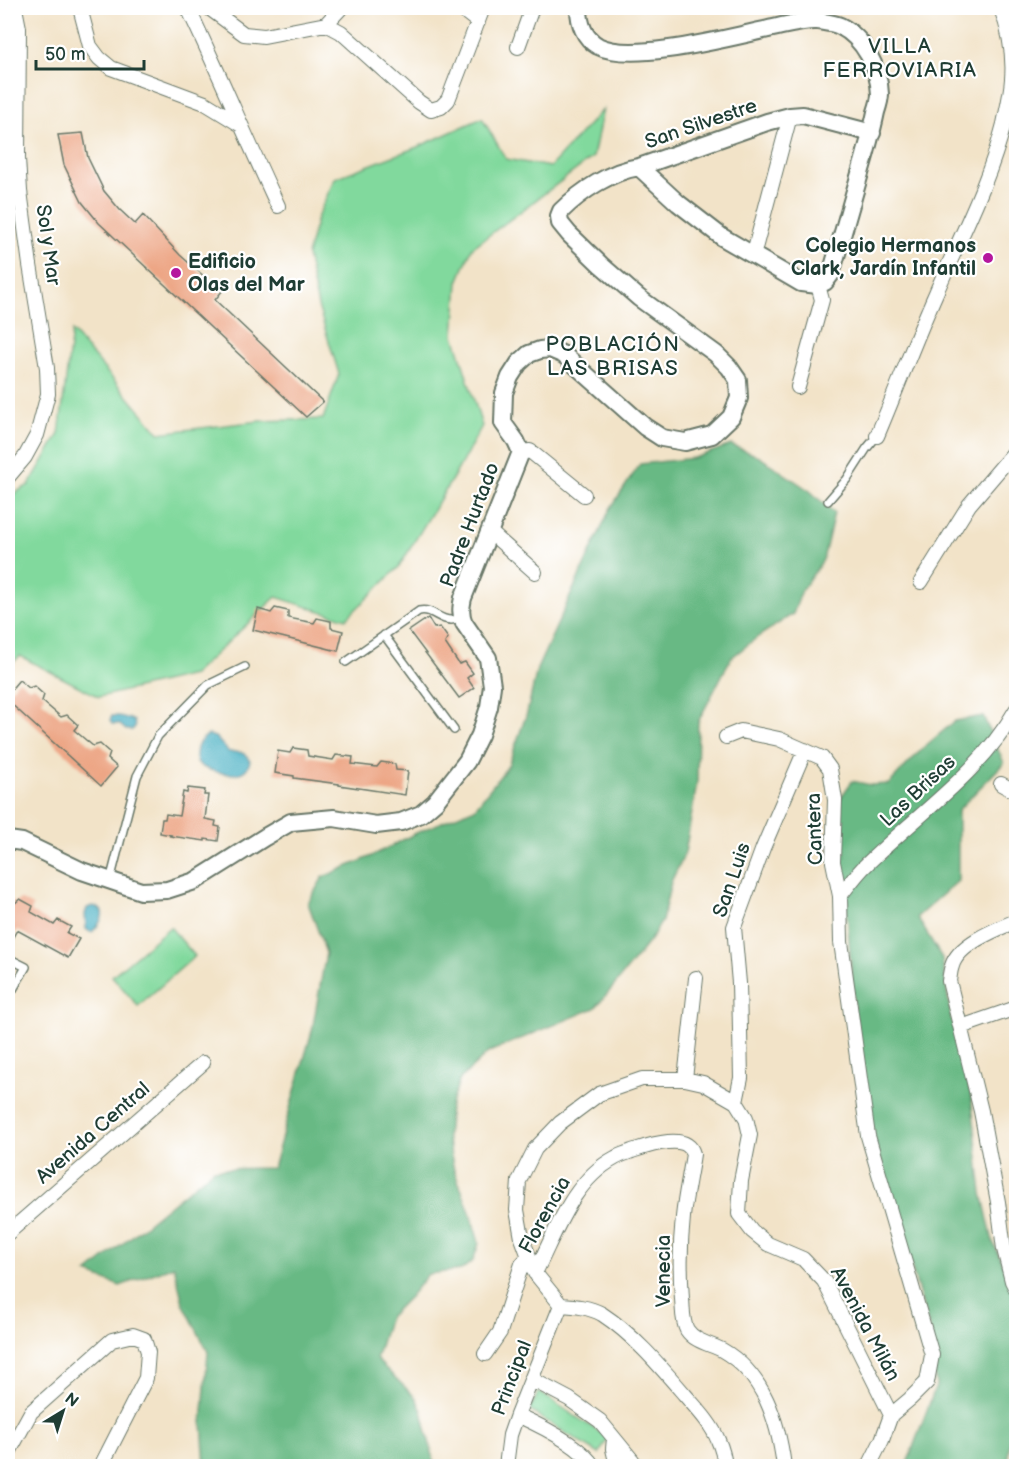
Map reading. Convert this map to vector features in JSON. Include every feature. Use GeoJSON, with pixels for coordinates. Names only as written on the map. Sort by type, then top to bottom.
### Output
{"type":"FeatureCollection","features":[{"type":"Feature","properties":{"kind":"street","name":"Sol y Mar"},"geometry":{"type":"LineString","coordinates":[[8,477],[25,457],[37,435],[48,394],[47,368],[16,166],[19,28],[15,8]]}},
{"type":"Feature","properties":{"kind":"street"},"geometry":{"type":"LineString","coordinates":[[80,8],[90,46],[111,68],[205,104],[241,125]]}},
{"type":"Feature","properties":{"kind":"street"},"geometry":{"type":"LineString","coordinates":[[188,8],[278,206]]}},
{"type":"Feature","properties":{"kind":"street"},"geometry":{"type":"LineString","coordinates":[[209,8],[244,34],[264,36],[326,24],[341,8]]}},
{"type":"Feature","properties":{"kind":"street"},"geometry":{"type":"LineString","coordinates":[[460,8],[478,22]]}},
{"type":"Feature","properties":{"kind":"street"},"geometry":{"type":"LineString","coordinates":[[326,24],[341,32],[419,102],[431,110],[441,107],[448,100],[483,8]]}},
{"type":"Feature","properties":{"kind":"street"},"geometry":{"type":"LineString","coordinates":[[518,47],[532,8]]}},
{"type":"Feature","properties":{"kind":"street"},"geometry":{"type":"LineString","coordinates":[[579,8],[584,32],[589,39],[598,46],[617,52],[684,47],[817,21],[839,26],[852,35],[866,50],[877,74],[880,96],[872,133],[831,274],[825,282],[818,285],[801,283],[722,237],[701,222],[639,168]]}},
{"type":"Feature","properties":{"kind":"street"},"geometry":{"type":"LineString","coordinates":[[877,436],[916,338],[987,179],[999,144],[1012,79],[1012,54],[1008,28],[1001,8]]}},
{"type":"Feature","properties":{"kind":"street"},"geometry":{"type":"LineString","coordinates":[[205,104],[226,88]]}},
{"type":"Feature","properties":{"kind":"street"},"geometry":{"type":"LineString","coordinates":[[753,256],[790,116]]}},
{"type":"Feature","properties":{"kind":"street","name":"San Silvestre"},"geometry":{"type":"LineString","coordinates":[[559,216],[569,203],[585,191],[618,172],[639,168],[767,122],[790,116],[802,116],[872,133]]}},
{"type":"Feature","properties":{"kind":"street","name":"Padre Hurtado"},"geometry":{"type":"LineString","coordinates":[[8,840],[22,842],[82,871],[141,891],[167,890],[195,882],[291,822],[334,818],[376,825],[401,822],[421,814],[435,802],[467,761],[480,735],[489,707],[492,686],[488,658],[470,633],[462,617],[461,609],[463,598],[521,452],[503,423],[504,393],[519,363],[529,354],[540,350],[550,349],[564,355],[645,427],[662,438],[686,442],[712,435],[731,417],[739,398],[738,380],[729,367],[716,354],[639,298],[601,266],[569,234],[560,223],[559,216]]}},
{"type":"Feature","properties":{"kind":"street"},"geometry":{"type":"LineString","coordinates":[[798,387],[822,300],[818,285]]}},
{"type":"Feature","properties":{"kind":"street"},"geometry":{"type":"LineString","coordinates":[[921,582],[969,505],[1017,450]]}},
{"type":"Feature","properties":{"kind":"street"},"geometry":{"type":"LineString","coordinates":[[521,452],[530,451],[584,495]]}},
{"type":"Feature","properties":{"kind":"street"},"geometry":{"type":"LineString","coordinates":[[490,532],[535,572]]}},
{"type":"Feature","properties":{"kind":"street","name":"Las Brisas"},"geometry":{"type":"LineString","coordinates":[[840,896],[866,865],[971,769],[993,744],[1017,710]]}},
{"type":"Feature","properties":{"kind":"street","name":"Cantera"},"geometry":{"type":"LineString","coordinates":[[726,737],[741,731],[778,739],[822,758],[830,769],[835,800],[833,862],[840,896]]}},
{"type":"Feature","properties":{"kind":"street","name":"San Luis"},"geometry":{"type":"LineString","coordinates":[[736,1102],[741,1066],[739,983],[734,927],[763,848],[805,750]]}},
{"type":"Feature","properties":{"kind":"street"},"geometry":{"type":"LineString","coordinates":[[1001,783],[1017,792]]}},
{"type":"Feature","properties":{"kind":"street","name":"Avenida Milán"},"geometry":{"type":"LineString","coordinates":[[736,1102],[746,1118],[750,1135],[741,1180],[739,1214],[752,1231],[768,1244],[803,1259],[824,1281],[891,1415],[927,1382],[932,1355],[868,1136],[841,942],[840,896]]}},
{"type":"Feature","properties":{"kind":"street"},"geometry":{"type":"LineString","coordinates":[[1017,921],[988,933],[964,949],[952,964],[949,981],[981,1111],[998,1202],[1004,1249],[1012,1281],[1017,1289]]}},
{"type":"Feature","properties":{"kind":"street"},"geometry":{"type":"LineString","coordinates":[[685,1079],[696,978]]}},
{"type":"Feature","properties":{"kind":"street"},"geometry":{"type":"LineString","coordinates":[[961,1027],[1017,1008]]}},
{"type":"Feature","properties":{"kind":"street","name":"Avenida Central"},"geometry":{"type":"LineString","coordinates":[[8,1233],[203,1064]]}},
{"type":"Feature","properties":{"kind":"street"},"geometry":{"type":"LineString","coordinates":[[725,1467],[718,1437],[702,1414],[634,1340],[600,1314],[582,1306],[561,1305],[535,1273],[522,1238],[517,1210],[519,1181],[535,1149],[560,1123],[598,1094],[642,1079],[685,1079],[703,1083],[736,1102]]}},
{"type":"Feature","properties":{"kind":"street","name":"Florencia"},"geometry":{"type":"LineString","coordinates":[[535,1273],[573,1197],[592,1174],[615,1157],[654,1143],[688,1144]]}},
{"type":"Feature","properties":{"kind":"street","name":"Venecia"},"geometry":{"type":"LineString","coordinates":[[688,1144],[693,1154],[683,1217],[680,1276],[686,1328],[698,1340],[721,1349],[734,1358],[746,1368],[759,1385],[768,1400],[784,1467]]}},
{"type":"Feature","properties":{"kind":"street"},"geometry":{"type":"LineString","coordinates":[[485,1354],[500,1332],[522,1264],[529,1256]]}},
{"type":"Feature","properties":{"kind":"street","name":"Principal"},"geometry":{"type":"LineString","coordinates":[[506,1467],[510,1436],[517,1415],[561,1305]]}},
{"type":"Feature","properties":{"kind":"street"},"geometry":{"type":"LineString","coordinates":[[8,1454],[31,1412],[112,1340],[133,1335],[144,1340],[148,1352],[146,1378],[103,1466]]}},
{"type":"Feature","properties":{"kind":"street"},"geometry":{"type":"LineString","coordinates":[[531,1380],[569,1399],[600,1421],[634,1463]]}},
{"type":"Feature","properties":{"kind":"street"},"geometry":{"type":"LineString","coordinates":[[517,1415],[543,1426],[582,1453],[593,1467]]}},
{"type":"Feature","properties":{"kind":"street"},"geometry":{"type":"LineString","coordinates":[[869,1467],[891,1415]]}},
{"type":"Feature","properties":{"kind":"street"},"geometry":{"type":"LineString","coordinates":[[614,1438],[613,1449],[617,1467]]}},
{"type":"Feature","properties":{"kind":"lane"},"geometry":{"type":"LineString","coordinates":[[828,501],[847,479],[877,436]]}},
{"type":"Feature","properties":{"kind":"lane"},"geometry":{"type":"LineString","coordinates":[[346,662],[418,611],[426,609],[444,619],[451,620],[462,617]]}},
{"type":"Feature","properties":{"kind":"lane"},"geometry":{"type":"LineString","coordinates":[[384,635],[454,730]]}},
{"type":"Feature","properties":{"kind":"lane"},"geometry":{"type":"LineString","coordinates":[[110,881],[138,776],[158,736],[208,685],[245,667]]}},
{"type":"Feature","properties":{"kind":"lane"},"geometry":{"type":"LineString","coordinates":[[8,958],[26,967],[8,998]]}},
{"type":"Feature","properties":{"kind":"green space"},"geometry":{"type":"Polygon","coordinates":[[[603,109],[593,157],[472,248],[458,282],[454,335],[482,426],[399,567],[346,619],[276,597],[193,675],[99,697],[20,656],[8,667],[8,497],[29,485],[59,434],[72,331],[159,433],[260,421],[323,419],[339,374],[318,306],[307,255],[317,218],[335,178],[420,146],[482,118],[506,159],[550,167],[603,109]]]}},
{"type":"Feature","properties":{"kind":"green space"},"geometry":{"type":"Polygon","coordinates":[[[731,445],[758,456],[810,491],[834,513],[823,560],[802,590],[793,614],[731,658],[698,722],[697,783],[685,853],[671,882],[662,921],[650,940],[595,1008],[489,1052],[460,1079],[450,1106],[447,1137],[454,1170],[479,1243],[473,1261],[461,1270],[428,1274],[389,1317],[376,1359],[416,1398],[422,1411],[435,1466],[205,1466],[202,1423],[208,1352],[183,1303],[174,1266],[120,1286],[87,1273],[214,1169],[273,1168],[312,1031],[326,953],[308,903],[323,877],[475,808],[508,766],[527,713],[537,669],[610,509],[640,464],[694,458],[731,445]]]}},
{"type":"Feature","properties":{"kind":"green space"},"geometry":{"type":"Polygon","coordinates":[[[983,716],[1004,763],[958,810],[958,881],[917,917],[942,958],[951,1018],[971,1095],[982,1193],[993,1242],[1016,1293],[1016,1388],[1007,1466],[906,1466],[936,1386],[931,1334],[874,1138],[858,1061],[846,901],[835,806],[852,781],[871,785],[889,784],[923,748],[955,721],[983,716]]]}},
{"type":"Feature","properties":{"kind":"green space"},"geometry":{"type":"Polygon","coordinates":[[[170,927],[195,956],[138,1006],[112,976],[170,927]]]}},
{"type":"Feature","properties":{"kind":"green space"},"geometry":{"type":"Polygon","coordinates":[[[539,1392],[608,1438],[599,1454],[529,1410],[539,1392]]]}},
{"type":"Feature","properties":{"kind":"water"},"geometry":{"type":"Polygon","coordinates":[[[112,716],[132,720],[135,727],[132,730],[126,730],[119,724],[112,724],[110,720],[112,716]]]}},
{"type":"Feature","properties":{"kind":"water"},"geometry":{"type":"Polygon","coordinates":[[[209,735],[215,737],[229,752],[240,752],[248,756],[250,761],[246,769],[238,773],[225,773],[200,765],[196,759],[197,748],[199,743],[209,735]]]}},
{"type":"Feature","properties":{"kind":"water"},"geometry":{"type":"Polygon","coordinates":[[[92,906],[101,910],[102,917],[90,932],[86,929],[85,914],[87,908],[92,906]]]}},
{"type":"Feature","properties":{"kind":"building","name":"Edificio Olas del Mar"},"geometry":{"type":"Polygon","coordinates":[[[83,133],[88,158],[104,191],[120,210],[135,224],[143,215],[180,255],[223,290],[215,300],[323,402],[306,417],[99,223],[82,202],[64,165],[58,135],[83,133]]]}},
{"type":"Feature","properties":{"kind":"building"},"geometry":{"type":"Polygon","coordinates":[[[275,608],[288,611],[288,618],[314,623],[317,618],[331,621],[331,628],[343,631],[338,651],[253,630],[258,609],[271,613],[275,608]]]}},
{"type":"Feature","properties":{"kind":"building"},"geometry":{"type":"Polygon","coordinates":[[[428,618],[434,628],[440,627],[448,638],[445,643],[459,664],[465,662],[473,673],[467,678],[474,688],[459,698],[409,631],[428,618]]]}},
{"type":"Feature","properties":{"kind":"building"},"geometry":{"type":"Polygon","coordinates":[[[19,680],[29,688],[34,686],[44,695],[42,701],[61,717],[67,715],[78,725],[74,730],[93,746],[100,744],[110,753],[108,759],[117,767],[101,786],[8,701],[8,693],[19,680]]]}},
{"type":"Feature","properties":{"kind":"building"},"geometry":{"type":"Polygon","coordinates":[[[293,748],[307,750],[308,756],[333,760],[336,755],[353,757],[352,764],[377,767],[381,762],[395,764],[396,770],[408,771],[405,795],[275,773],[278,751],[290,753],[293,748]]]}},
{"type":"Feature","properties":{"kind":"building"},"geometry":{"type":"Polygon","coordinates":[[[188,788],[205,790],[204,795],[208,795],[205,819],[216,821],[215,826],[220,827],[218,841],[160,833],[162,819],[165,819],[166,814],[179,816],[183,792],[187,793],[188,788]]]}},
{"type":"Feature","properties":{"kind":"building"},"geometry":{"type":"Polygon","coordinates":[[[8,899],[15,903],[20,899],[33,906],[31,912],[54,925],[58,920],[71,927],[67,933],[79,939],[68,958],[17,930],[8,946],[8,899]]]}},
{"type":"Feature","properties":{"kind":"place","name":"Colegio Hermanos Clark, Jardín Infantil"},"geometry":{"type":"Point","coordinates":[988,258]}},
{"type":"Feature","properties":{"kind":"place","name":"Edificio Olas del Mar"},"geometry":{"type":"Point","coordinates":[176,273]}},
{"type":"Feature","properties":{"kind":"district","name":"VILLA FERROVIARIA"},"geometry":{"type":"Point","coordinates":[900,58]}},
{"type":"Feature","properties":{"kind":"district","name":"POBLACIÓN LAS BRISAS"},"geometry":{"type":"Point","coordinates":[613,356]}}]}
